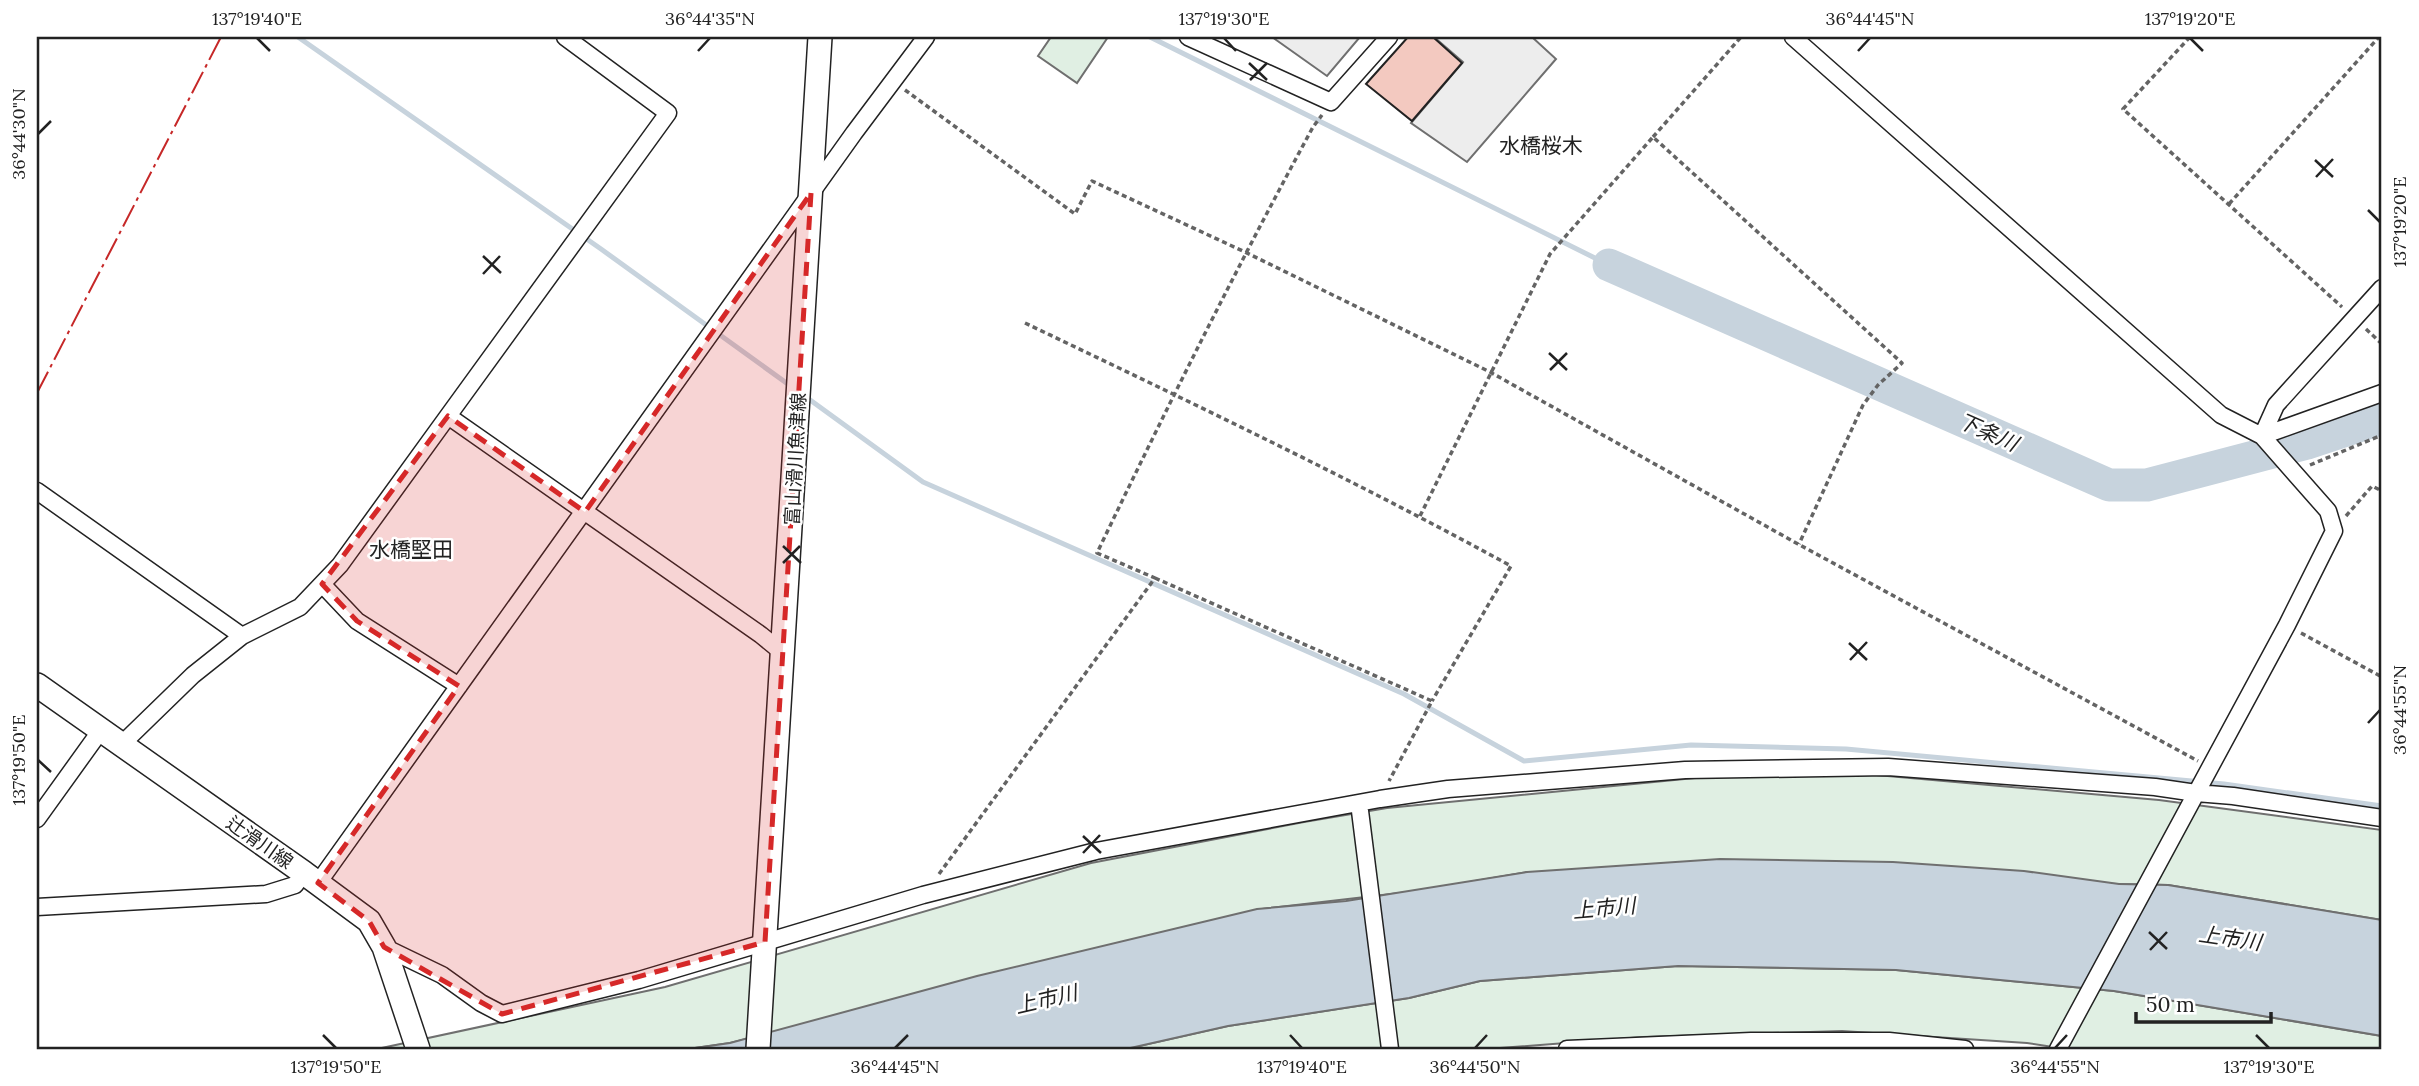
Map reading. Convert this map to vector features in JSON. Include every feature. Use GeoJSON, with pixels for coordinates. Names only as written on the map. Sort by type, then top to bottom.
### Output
{"type":"FeatureCollection","features":[{"type":"Feature","properties":{"kind":"main road","name":"富山滑川魚津線"},"geometry":{"type":"LineString","coordinates":[[758,1049],[820,37]]}},
{"type":"Feature","properties":{"kind":"main road","name":"辻滑川線"},"geometry":{"type":"LineString","coordinates":[[37,685],[369,921],[384,947],[415,1040]]}},
{"type":"Feature","properties":{"kind":"street"},"geometry":{"type":"LineString","coordinates":[[121,744],[193,675],[242,636],[300,607],[340,565],[668,113],[565,37]]}},
{"type":"Feature","properties":{"kind":"street"},"geometry":{"type":"LineString","coordinates":[[37,907],[266,894],[311,878],[459,687],[811,193],[926,37]]}},
{"type":"Feature","properties":{"kind":"street"},"geometry":{"type":"LineString","coordinates":[[1188,37],[1331,102],[1389,37]]}},
{"type":"Feature","properties":{"kind":"street"},"geometry":{"type":"LineString","coordinates":[[1793,37],[2221,415],[2262,436],[2328,511],[2333,531],[2287,625],[2059,1049]]}},
{"type":"Feature","properties":{"kind":"street"},"geometry":{"type":"LineString","coordinates":[[2262,436],[2276,405],[2382,288]]}},
{"type":"Feature","properties":{"kind":"street"},"geometry":{"type":"LineString","coordinates":[[2262,436],[2382,393]]}},
{"type":"Feature","properties":{"kind":"street"},"geometry":{"type":"LineString","coordinates":[[448,416],[783,653]]}},
{"type":"Feature","properties":{"kind":"street"},"geometry":{"type":"LineString","coordinates":[[37,491],[242,636]]}},
{"type":"Feature","properties":{"kind":"street"},"geometry":{"type":"LineString","coordinates":[[322,584],[357,621],[459,687]]}},
{"type":"Feature","properties":{"kind":"street"},"geometry":{"type":"LineString","coordinates":[[37,819],[101,730]]}},
{"type":"Feature","properties":{"kind":"street"},"geometry":{"type":"LineString","coordinates":[[384,947],[442,975],[481,1003],[502,1014],[639,980],[923,895],[1096,851],[1448,789],[1659,772],[1888,767],[2155,787],[2382,818]]}},
{"type":"Feature","properties":{"kind":"street"},"geometry":{"type":"LineString","coordinates":[[1359,803],[1390,1049]]}},
{"type":"Feature","properties":{"kind":"street"},"geometry":{"type":"LineString","coordinates":[[1567,1049],[1751,1041],[1889,1041],[1965,1049]]}},
{"type":"Feature","properties":{"kind":"path"},"geometry":{"type":"LineString","coordinates":[[1420,516],[1550,254],[1741,37]]}},
{"type":"Feature","properties":{"kind":"path"},"geometry":{"type":"LineString","coordinates":[[2190,37],[2123,109],[2382,344]]}},
{"type":"Feature","properties":{"kind":"path"},"geometry":{"type":"LineString","coordinates":[[2229,204],[2379,37]]}},
{"type":"Feature","properties":{"kind":"path"},"geometry":{"type":"LineString","coordinates":[[893,81],[1075,214],[1092,181],[1245,252],[1490,372],[1798,544],[2209,767]]}},
{"type":"Feature","properties":{"kind":"path"},"geometry":{"type":"LineString","coordinates":[[1313,127],[1245,252],[1097,553],[1432,701]]}},
{"type":"Feature","properties":{"kind":"path"},"geometry":{"type":"LineString","coordinates":[[1653,137],[1902,363],[1878,385],[1863,405],[1798,544]]}},
{"type":"Feature","properties":{"kind":"path"},"geometry":{"type":"LineString","coordinates":[[1024,323],[1420,516],[1511,566],[1432,701],[1380,799]]}},
{"type":"Feature","properties":{"kind":"path"},"geometry":{"type":"LineString","coordinates":[[2294,472],[2382,435]]}},
{"type":"Feature","properties":{"kind":"path"},"geometry":{"type":"LineString","coordinates":[[2333,531],[2372,486],[2382,491]]}},
{"type":"Feature","properties":{"kind":"path"},"geometry":{"type":"LineString","coordinates":[[923,895],[1156,578]]}},
{"type":"Feature","properties":{"kind":"path"},"geometry":{"type":"LineString","coordinates":[[2287,625],[2382,677]]}},
{"type":"Feature","properties":{"kind":"highlighted area"},"geometry":{"type":"Polygon","coordinates":[[[811,193],[765,942],[502,1014],[384,947],[369,921],[318,883],[459,686],[357,621],[322,584],[448,416],[585,512],[811,193]]]}},
{"type":"Feature","properties":{"kind":"green space"},"geometry":{"type":"Polygon","coordinates":[[[1051,37],[1108,37],[1077,83],[1038,56],[1051,37]]]}},
{"type":"Feature","properties":{"kind":"green space"},"geometry":{"type":"Polygon","coordinates":[[[1865,774],[2159,800],[2382,830],[2382,920],[2168,885],[1527,872],[1417,891],[1262,909],[730,1043],[688,1049],[377,1049],[665,987],[1091,863],[1304,822],[1387,808],[1705,777],[1865,774]]]}},
{"type":"Feature","properties":{"kind":"green space"},"geometry":{"type":"Polygon","coordinates":[[[1678,966],[1896,970],[2114,991],[2382,1036],[2382,1049],[2066,1049],[2027,1043],[1842,1031],[1643,1037],[1487,1049],[1126,1049],[1228,1026],[1409,998],[1480,981],[1678,966]]]}},
{"type":"Feature","properties":{"kind":"shaded area"},"geometry":{"type":"Polygon","coordinates":[[[1272,37],[1360,37],[1327,76],[1272,37]]]}},
{"type":"Feature","properties":{"kind":"shaded area"},"geometry":{"type":"Polygon","coordinates":[[[1434,37],[1532,37],[1556,59],[1467,162],[1411,123],[1463,62],[1434,37]]]}},
{"type":"Feature","properties":{"kind":"water","name":"上市川"},"geometry":{"type":"Polygon","coordinates":[[[1720,859],[1893,862],[2024,871],[2119,884],[2168,885],[2382,920],[2382,1036],[2114,991],[1896,970],[1678,966],[1480,981],[1409,998],[1228,1026],[1126,1049],[688,1049],[730,1043],[977,976],[1257,909],[1346,901],[1527,872],[1720,859]]]}},
{"type":"Feature","properties":{"kind":"building"},"geometry":{"type":"Polygon","coordinates":[[[1408,37],[1433,37],[1462,63],[1412,121],[1366,84],[1408,37]]]}},
{"type":"Feature","properties":{"kind":"waterway"},"geometry":{"type":"LineString","coordinates":[[298,37],[601,249],[792,387]]}},
{"type":"Feature","properties":{"kind":"waterway"},"geometry":{"type":"LineString","coordinates":[[1150,37],[1609,265]]}},
{"type":"Feature","properties":{"kind":"waterway","name":"下条川"},"geometry":{"type":"LineString","coordinates":[[1609,265],[2109,485],[2147,485],[2307,443],[2382,418]]}},
{"type":"Feature","properties":{"kind":"waterway"},"geometry":{"type":"LineString","coordinates":[[806,397],[923,482],[1404,694],[1524,761],[1691,745],[1846,749],[2224,784],[2382,806]]}},
{"type":"Feature","properties":{"kind":"power"},"geometry":{"type":"LineString","coordinates":[[37,393],[221,37]]}},
{"type":"Feature","properties":{"kind":"district","name":"水橋桜木"},"geometry":{"type":"Point","coordinates":[1541,145]}},
{"type":"Feature","properties":{"kind":"district","name":"水橋堅田"},"geometry":{"type":"Point","coordinates":[411,549]}}]}
